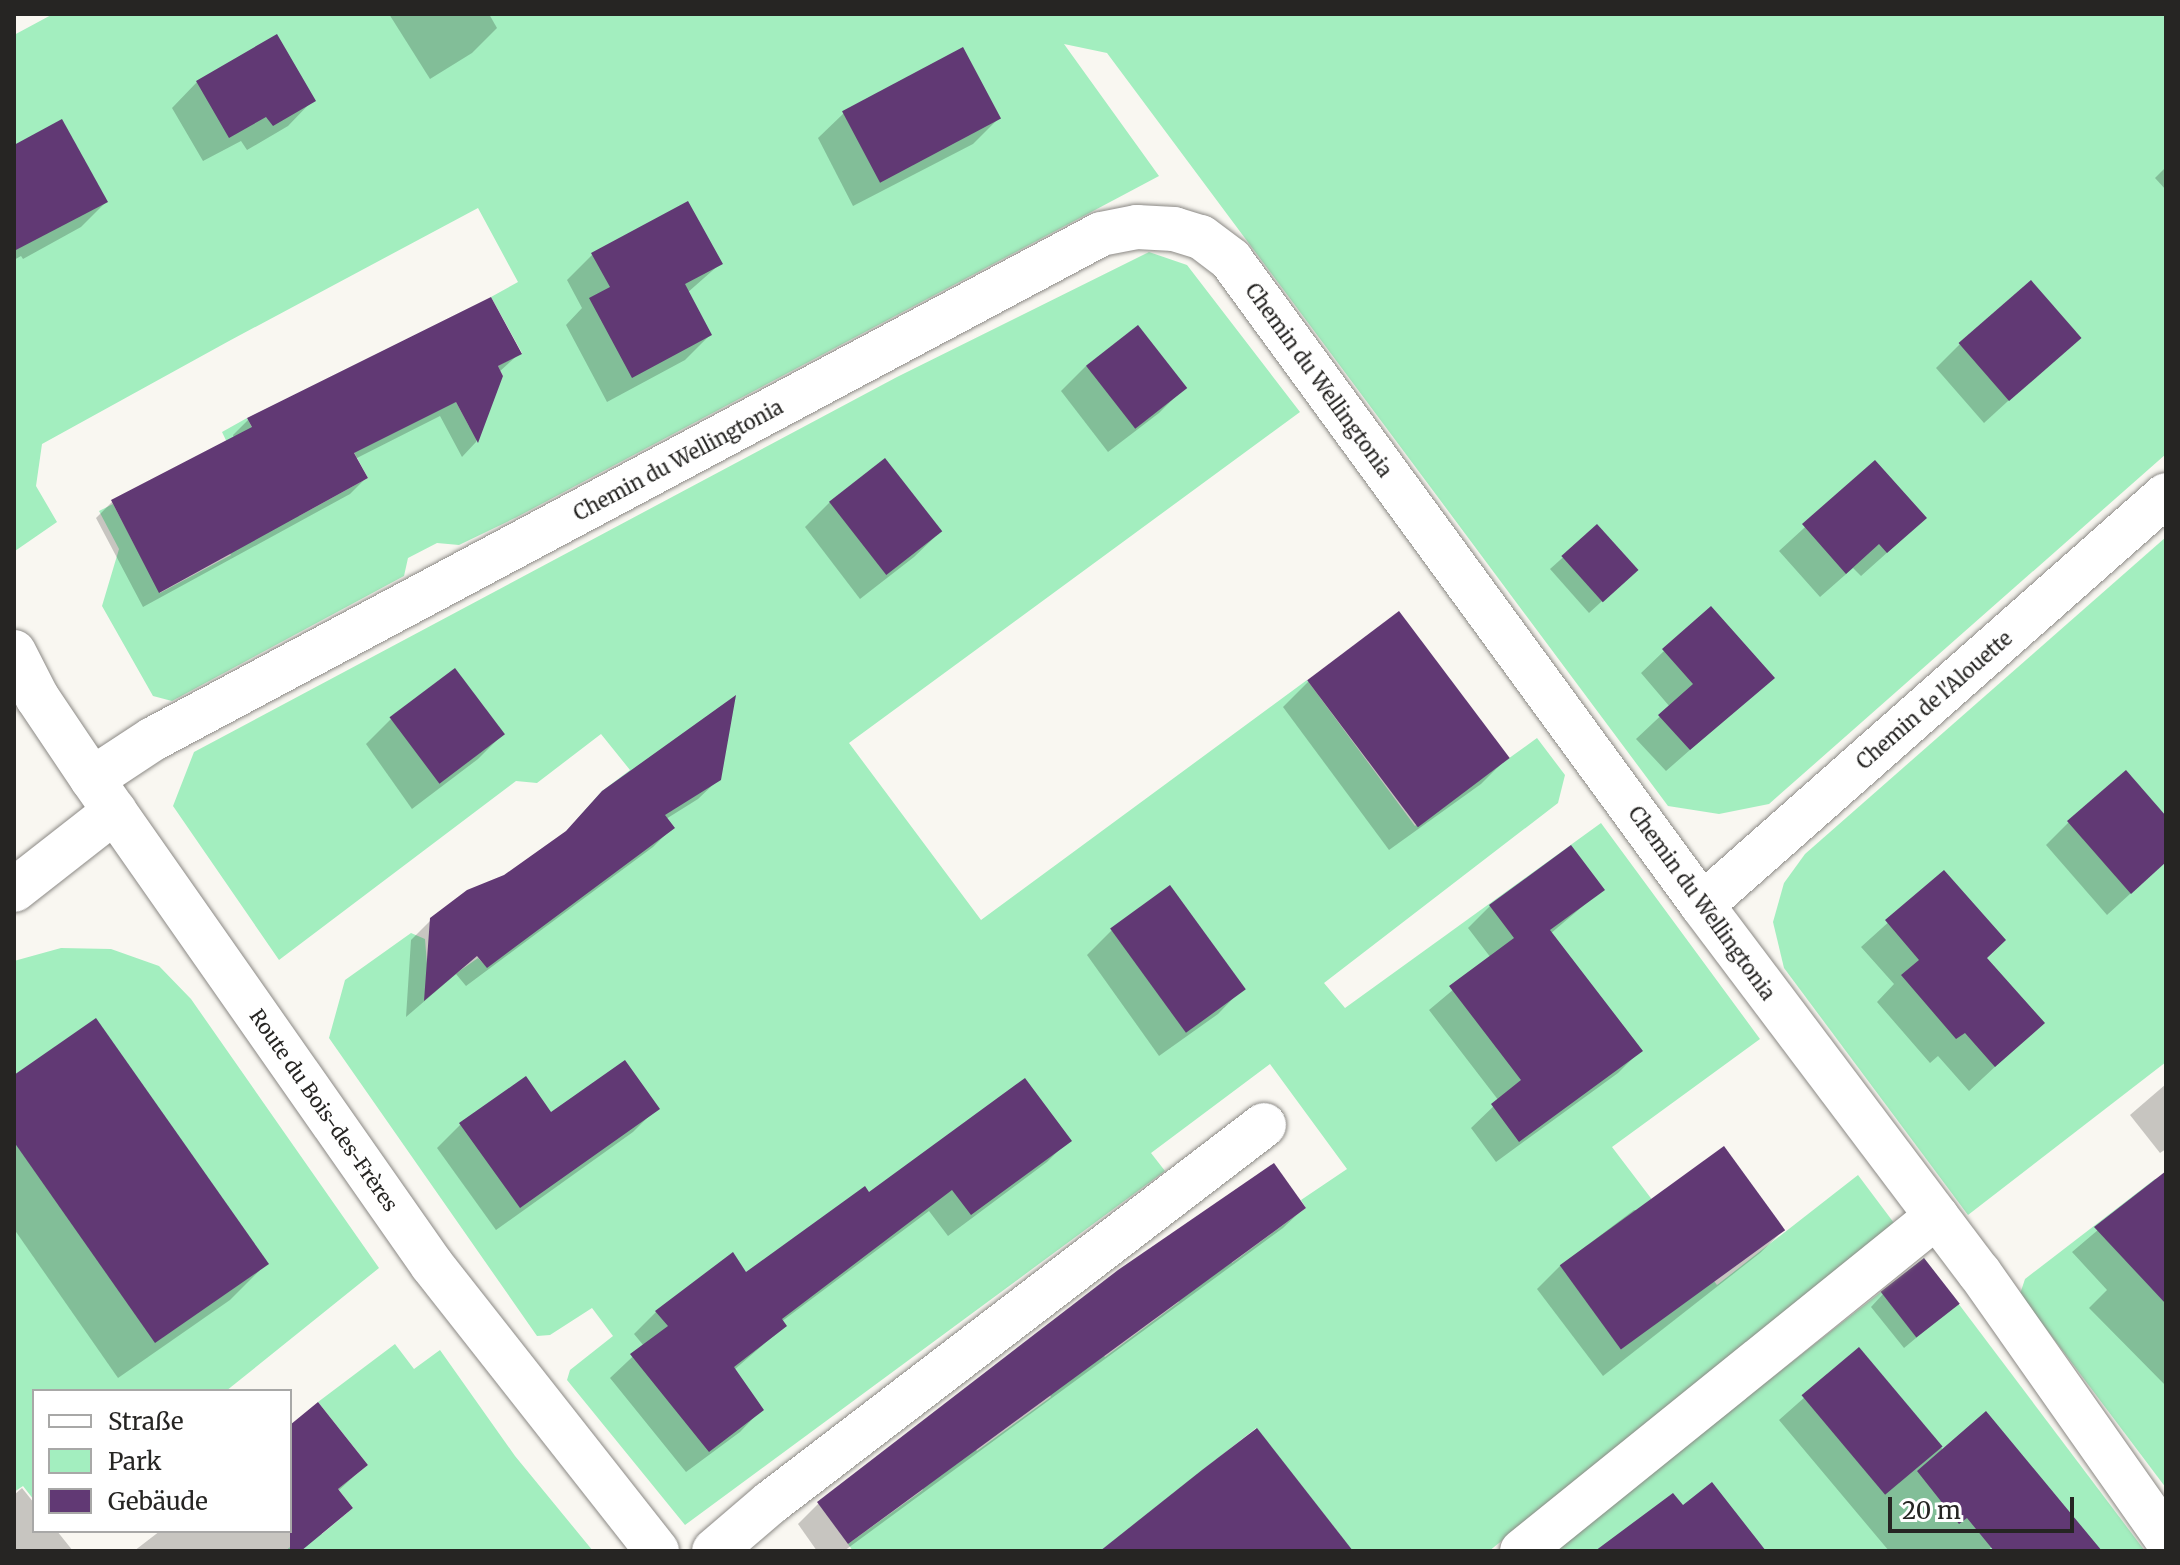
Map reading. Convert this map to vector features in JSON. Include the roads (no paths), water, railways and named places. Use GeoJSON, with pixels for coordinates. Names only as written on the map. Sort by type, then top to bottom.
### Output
{"type":"FeatureCollection","features":[{"type":"Feature","properties":{"kind":"street","name":"Chemin du Wellingtonia"},"geometry":{"type":"LineString","coordinates":[[14,890],[153,739],[1101,234],[1137,227],[1174,229],[1201,237],[1231,260],[1702,905],[1937,1216],[2166,1538]]}},
{"type":"Feature","properties":{"kind":"street","name":"Chemin de l'Alouette"},"geometry":{"type":"LineString","coordinates":[[1702,905],[2166,495]]}},
{"type":"Feature","properties":{"kind":"street","name":"Route du Bois-des-Frères"},"geometry":{"type":"LineString","coordinates":[[14,652],[37,697],[103,795],[432,1265],[657,1551]]}},
{"type":"Feature","properties":{"kind":"street"},"geometry":{"type":"LineString","coordinates":[[714,1551],[770,1503],[1264,1125]]}},
{"type":"Feature","properties":{"kind":"street"},"geometry":{"type":"LineString","coordinates":[[1522,1551],[1937,1216]]}}]}
